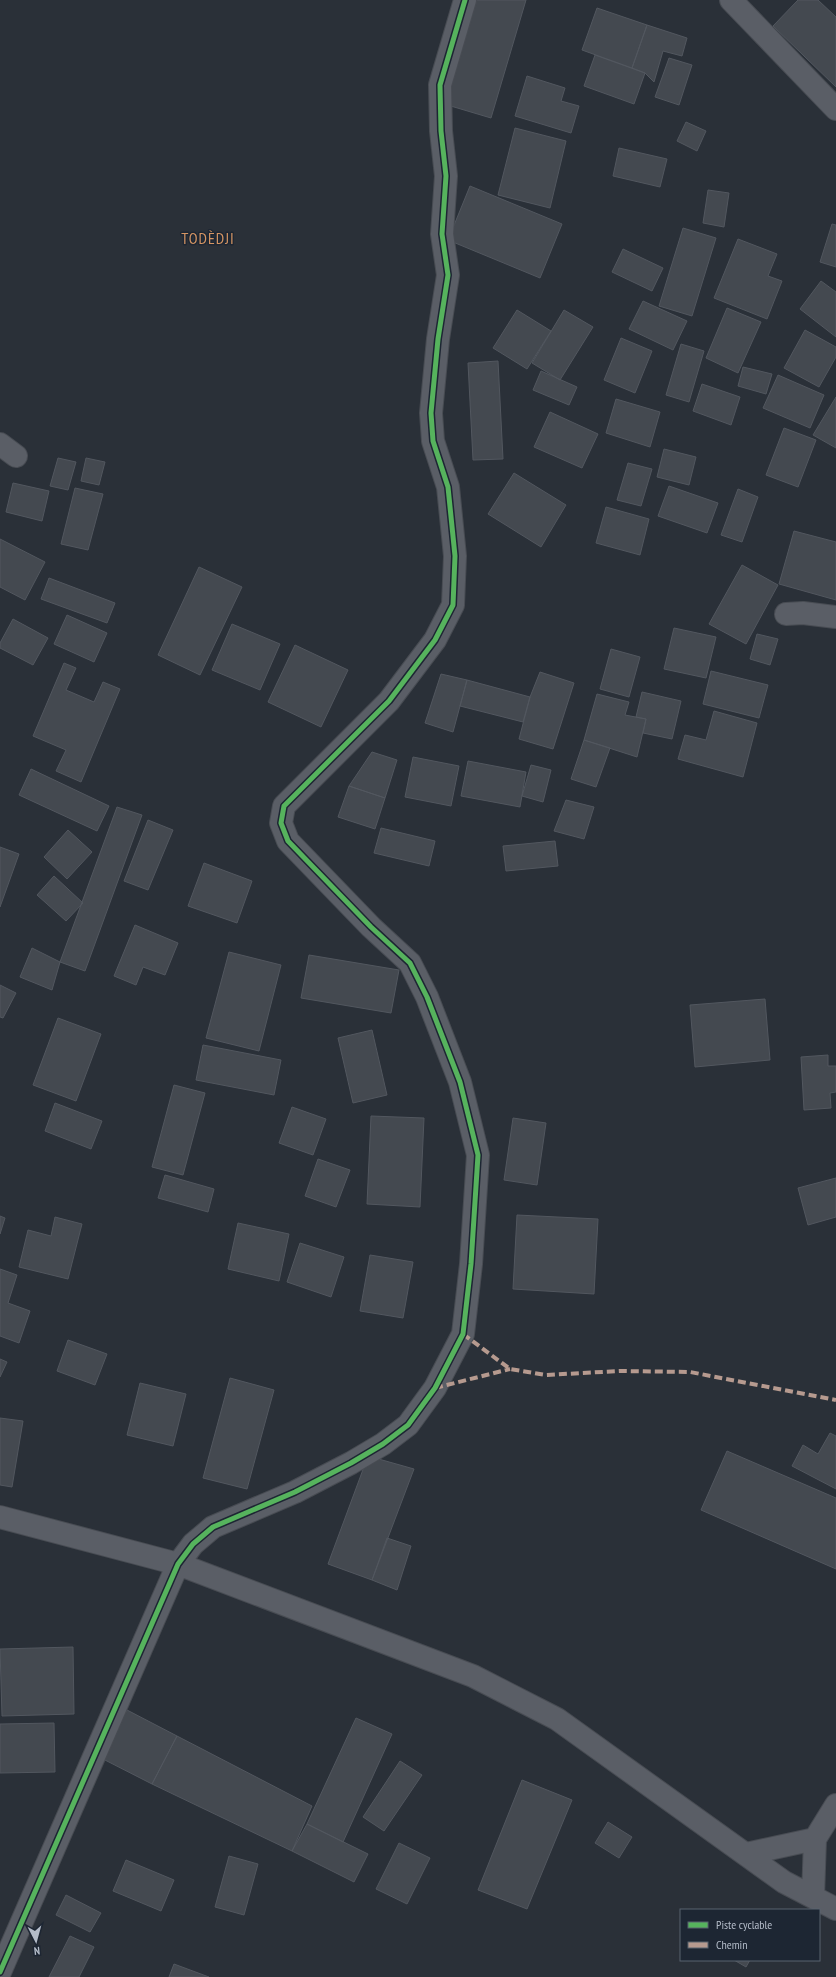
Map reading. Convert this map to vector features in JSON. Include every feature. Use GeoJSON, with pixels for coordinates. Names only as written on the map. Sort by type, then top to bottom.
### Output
{"type":"FeatureCollection","features":[{"type":"Feature","properties":{"kind":"street"},"geometry":{"type":"LineString","coordinates":[[0,1972],[178,1564],[193,1544],[213,1527],[295,1492],[351,1463],[383,1444],[408,1425],[435,1388],[463,1334],[471,1264],[478,1155],[460,1082],[427,997],[410,963],[371,927],[288,842],[281,822],[284,806],[389,701],[431,646],[453,605],[455,556],[448,487],[433,441],[430,413],[438,339],[448,275],[442,234],[446,176],[441,131],[440,85],[465,0]]}},
{"type":"Feature","properties":{"kind":"street"},"geometry":{"type":"LineString","coordinates":[[732,0],[836,109]]}},
{"type":"Feature","properties":{"kind":"street"},"geometry":{"type":"LineString","coordinates":[[786,614],[803,613],[836,618]]}},
{"type":"Feature","properties":{"kind":"street"},"geometry":{"type":"LineString","coordinates":[[0,1517],[178,1564],[473,1676],[557,1719],[784,1882],[836,1909]]}},
{"type":"Feature","properties":{"kind":"street"},"geometry":{"type":"LineString","coordinates":[[813,1897],[815,1839],[836,1805]]}},
{"type":"Feature","properties":{"kind":"street"},"geometry":{"type":"LineString","coordinates":[[746,1854],[815,1839]]}},
{"type":"Feature","properties":{"kind":"building"},"geometry":{"type":"Polygon","coordinates":[[[475,0],[526,0],[491,118],[444,104],[475,0]]]}},
{"type":"Feature","properties":{"kind":"building"},"geometry":{"type":"Polygon","coordinates":[[[798,0],[818,0],[836,17],[836,87],[773,26],[798,0]]]}},
{"type":"Feature","properties":{"kind":"building"},"geometry":{"type":"Polygon","coordinates":[[[597,8],[647,25],[632,68],[582,50],[597,8]]]}},
{"type":"Feature","properties":{"kind":"building"},"geometry":{"type":"Polygon","coordinates":[[[647,25],[687,38],[682,56],[663,51],[654,82],[645,73],[632,68],[647,25]]]}},
{"type":"Feature","properties":{"kind":"building"},"geometry":{"type":"Polygon","coordinates":[[[595,55],[645,73],[634,104],[584,86],[595,55]]]}},
{"type":"Feature","properties":{"kind":"building"},"geometry":{"type":"Polygon","coordinates":[[[669,58],[692,65],[679,105],[655,97],[669,58]]]}},
{"type":"Feature","properties":{"kind":"building"},"geometry":{"type":"Polygon","coordinates":[[[527,76],[565,88],[561,101],[579,106],[571,133],[515,116],[527,76]]]}},
{"type":"Feature","properties":{"kind":"building"},"geometry":{"type":"Polygon","coordinates":[[[686,122],[706,131],[697,151],[677,141],[686,122]]]}},
{"type":"Feature","properties":{"kind":"building"},"geometry":{"type":"Polygon","coordinates":[[[515,128],[566,141],[550,208],[498,195],[515,128]]]}},
{"type":"Feature","properties":{"kind":"building"},"geometry":{"type":"Polygon","coordinates":[[[619,148],[667,159],[660,187],[613,176],[619,148]]]}},
{"type":"Feature","properties":{"kind":"building"},"geometry":{"type":"Polygon","coordinates":[[[470,186],[562,224],[540,278],[448,240],[470,186]]]}},
{"type":"Feature","properties":{"kind":"building"},"geometry":{"type":"Polygon","coordinates":[[[708,190],[729,193],[724,227],[703,223],[708,190]]]}},
{"type":"Feature","properties":{"kind":"building"},"geometry":{"type":"Polygon","coordinates":[[[832,224],[836,225],[836,267],[820,262],[832,224]]]}},
{"type":"Feature","properties":{"kind":"building"},"geometry":{"type":"Polygon","coordinates":[[[683,228],[716,238],[692,316],[659,306],[683,228]]]}},
{"type":"Feature","properties":{"kind":"building"},"geometry":{"type":"Polygon","coordinates":[[[738,239],[777,254],[768,276],[782,281],[767,319],[714,298],[738,239]]]}},
{"type":"Feature","properties":{"kind":"building"},"geometry":{"type":"Polygon","coordinates":[[[623,249],[663,268],[652,291],[612,272],[623,249]]]}},
{"type":"Feature","properties":{"kind":"building"},"geometry":{"type":"Polygon","coordinates":[[[821,281],[836,292],[836,337],[800,309],[821,281]]]}},
{"type":"Feature","properties":{"kind":"building"},"geometry":{"type":"Polygon","coordinates":[[[643,301],[687,321],[673,350],[629,329],[643,301]]]}},
{"type":"Feature","properties":{"kind":"building"},"geometry":{"type":"Polygon","coordinates":[[[727,308],[761,322],[738,373],[706,358],[727,308]]]}},
{"type":"Feature","properties":{"kind":"building"},"geometry":{"type":"Polygon","coordinates":[[[517,310],[551,331],[527,369],[493,348],[517,310]]]}},
{"type":"Feature","properties":{"kind":"building"},"geometry":{"type":"Polygon","coordinates":[[[564,310],[593,327],[560,380],[532,363],[564,310]]]}},
{"type":"Feature","properties":{"kind":"building"},"geometry":{"type":"Polygon","coordinates":[[[805,330],[836,347],[836,357],[819,387],[784,368],[805,330]]]}},
{"type":"Feature","properties":{"kind":"building"},"geometry":{"type":"Polygon","coordinates":[[[621,338],[652,351],[635,393],[604,380],[621,338]]]}},
{"type":"Feature","properties":{"kind":"building"},"geometry":{"type":"Polygon","coordinates":[[[681,344],[704,351],[689,402],[666,395],[681,344]]]}},
{"type":"Feature","properties":{"kind":"building"},"geometry":{"type":"Polygon","coordinates":[[[498,361],[503,459],[473,460],[468,363],[498,361]]]}},
{"type":"Feature","properties":{"kind":"building"},"geometry":{"type":"Polygon","coordinates":[[[743,367],[772,374],[766,394],[738,386],[743,367]]]}},
{"type":"Feature","properties":{"kind":"building"},"geometry":{"type":"Polygon","coordinates":[[[541,371],[577,387],[569,405],[533,390],[541,371]]]}},
{"type":"Feature","properties":{"kind":"building"},"geometry":{"type":"Polygon","coordinates":[[[778,375],[824,395],[810,428],[763,408],[778,375]]]}},
{"type":"Feature","properties":{"kind":"building"},"geometry":{"type":"Polygon","coordinates":[[[702,384],[740,397],[731,425],[693,411],[702,384]]]}},
{"type":"Feature","properties":{"kind":"building"},"geometry":{"type":"Polygon","coordinates":[[[836,397],[836,448],[813,435],[836,397]]]}},
{"type":"Feature","properties":{"kind":"building"},"geometry":{"type":"Polygon","coordinates":[[[616,399],[660,412],[650,447],[606,433],[616,399]]]}},
{"type":"Feature","properties":{"kind":"building"},"geometry":{"type":"Polygon","coordinates":[[[550,412],[598,434],[582,468],[534,447],[550,412]]]}},
{"type":"Feature","properties":{"kind":"building"},"geometry":{"type":"Polygon","coordinates":[[[784,428],[816,440],[798,487],[766,475],[784,428]]]}},
{"type":"Feature","properties":{"kind":"building"},"geometry":{"type":"Polygon","coordinates":[[[664,449],[696,457],[689,485],[657,477],[664,449]]]}},
{"type":"Feature","properties":{"kind":"building"},"geometry":{"type":"Polygon","coordinates":[[[58,458],[76,462],[68,490],[50,486],[58,458]]]}},
{"type":"Feature","properties":{"kind":"building"},"geometry":{"type":"Polygon","coordinates":[[[86,458],[105,462],[99,485],[81,481],[86,458]]]}},
{"type":"Feature","properties":{"kind":"building"},"geometry":{"type":"Polygon","coordinates":[[[628,463],[652,469],[641,506],[617,500],[628,463]]]}},
{"type":"Feature","properties":{"kind":"building"},"geometry":{"type":"Polygon","coordinates":[[[514,473],[566,505],[541,547],[488,514],[514,473]]]}},
{"type":"Feature","properties":{"kind":"building"},"geometry":{"type":"Polygon","coordinates":[[[13,483],[49,491],[42,521],[6,512],[13,483]]]}},
{"type":"Feature","properties":{"kind":"building"},"geometry":{"type":"Polygon","coordinates":[[[669,486],[718,503],[707,533],[658,516],[669,486]]]}},
{"type":"Feature","properties":{"kind":"building"},"geometry":{"type":"Polygon","coordinates":[[[75,488],[103,494],[88,550],[61,544],[75,488]]]}},
{"type":"Feature","properties":{"kind":"building"},"geometry":{"type":"Polygon","coordinates":[[[738,489],[758,497],[742,542],[721,535],[738,489]]]}},
{"type":"Feature","properties":{"kind":"building"},"geometry":{"type":"Polygon","coordinates":[[[606,507],[649,519],[640,555],[596,543],[606,507]]]}},
{"type":"Feature","properties":{"kind":"building"},"geometry":{"type":"Polygon","coordinates":[[[794,531],[836,542],[836,600],[779,584],[794,531]]]}},
{"type":"Feature","properties":{"kind":"building"},"geometry":{"type":"Polygon","coordinates":[[[0,539],[45,562],[25,600],[0,587],[0,539]]]}},
{"type":"Feature","properties":{"kind":"building"},"geometry":{"type":"Polygon","coordinates":[[[742,565],[778,585],[746,644],[709,624],[742,565]]]}},
{"type":"Feature","properties":{"kind":"building"},"geometry":{"type":"Polygon","coordinates":[[[199,567],[242,587],[200,675],[158,655],[199,567]]]}},
{"type":"Feature","properties":{"kind":"building"},"geometry":{"type":"Polygon","coordinates":[[[49,578],[115,603],[107,623],[41,599],[49,578]]]}},
{"type":"Feature","properties":{"kind":"building"},"geometry":{"type":"Polygon","coordinates":[[[67,615],[107,633],[94,662],[54,644],[67,615]]]}},
{"type":"Feature","properties":{"kind":"building"},"geometry":{"type":"Polygon","coordinates":[[[13,619],[48,638],[33,665],[0,648],[0,643],[13,619]]]}},
{"type":"Feature","properties":{"kind":"building"},"geometry":{"type":"Polygon","coordinates":[[[232,624],[280,644],[260,690],[212,670],[232,624]]]}},
{"type":"Feature","properties":{"kind":"building"},"geometry":{"type":"Polygon","coordinates":[[[674,628],[716,637],[706,678],[664,669],[674,628]]]}},
{"type":"Feature","properties":{"kind":"building"},"geometry":{"type":"Polygon","coordinates":[[[757,634],[778,639],[770,665],[750,659],[757,634]]]}},
{"type":"Feature","properties":{"kind":"building"},"geometry":{"type":"Polygon","coordinates":[[[295,645],[348,670],[321,727],[268,702],[295,645]]]}},
{"type":"Feature","properties":{"kind":"building"},"geometry":{"type":"Polygon","coordinates":[[[611,649],[640,657],[629,697],[600,689],[611,649]]]}},
{"type":"Feature","properties":{"kind":"building"},"geometry":{"type":"Polygon","coordinates":[[[64,663],[76,668],[66,690],[94,702],[103,682],[120,689],[81,782],[56,771],[66,750],[33,736],[64,663]]]}},
{"type":"Feature","properties":{"kind":"building"},"geometry":{"type":"Polygon","coordinates":[[[711,671],[768,685],[759,718],[703,704],[711,671]]]}},
{"type":"Feature","properties":{"kind":"building"},"geometry":{"type":"Polygon","coordinates":[[[540,672],[574,683],[553,749],[519,739],[530,697],[540,672]]]}},
{"type":"Feature","properties":{"kind":"building"},"geometry":{"type":"Polygon","coordinates":[[[441,674],[467,680],[453,732],[425,723],[441,674]]]}},
{"type":"Feature","properties":{"kind":"building"},"geometry":{"type":"Polygon","coordinates":[[[467,680],[530,697],[523,722],[460,706],[467,680]]]}},
{"type":"Feature","properties":{"kind":"building"},"geometry":{"type":"Polygon","coordinates":[[[642,692],[681,701],[672,739],[643,733],[646,719],[636,717],[642,692]]]}},
{"type":"Feature","properties":{"kind":"building"},"geometry":{"type":"Polygon","coordinates":[[[597,694],[629,702],[625,715],[646,719],[637,757],[584,740],[597,694]]]}},
{"type":"Feature","properties":{"kind":"building"},"geometry":{"type":"Polygon","coordinates":[[[714,711],[757,723],[743,777],[678,759],[685,735],[706,740],[714,711]]]}},
{"type":"Feature","properties":{"kind":"building"},"geometry":{"type":"Polygon","coordinates":[[[584,740],[610,748],[596,787],[571,779],[584,740]]]}},
{"type":"Feature","properties":{"kind":"building"},"geometry":{"type":"Polygon","coordinates":[[[372,752],[397,760],[385,798],[349,786],[372,752]]]}},
{"type":"Feature","properties":{"kind":"building"},"geometry":{"type":"Polygon","coordinates":[[[413,757],[459,766],[451,806],[405,797],[413,757]]]}},
{"type":"Feature","properties":{"kind":"building"},"geometry":{"type":"Polygon","coordinates":[[[468,761],[526,772],[520,807],[461,796],[468,761]]]}},
{"type":"Feature","properties":{"kind":"building"},"geometry":{"type":"Polygon","coordinates":[[[531,765],[551,770],[543,802],[522,796],[531,765]]]}},
{"type":"Feature","properties":{"kind":"building"},"geometry":{"type":"Polygon","coordinates":[[[31,769],[109,806],[97,831],[19,795],[31,769]]]}},
{"type":"Feature","properties":{"kind":"building"},"geometry":{"type":"Polygon","coordinates":[[[349,786],[385,798],[375,829],[338,817],[349,786]]]}},
{"type":"Feature","properties":{"kind":"building"},"geometry":{"type":"Polygon","coordinates":[[[566,800],[594,807],[584,839],[554,831],[566,800]]]}},
{"type":"Feature","properties":{"kind":"building"},"geometry":{"type":"Polygon","coordinates":[[[117,807],[142,815],[85,971],[60,962],[117,807]]]}},
{"type":"Feature","properties":{"kind":"building"},"geometry":{"type":"Polygon","coordinates":[[[148,820],[173,830],[148,890],[124,881],[148,820]]]}},
{"type":"Feature","properties":{"kind":"building"},"geometry":{"type":"Polygon","coordinates":[[[381,828],[435,841],[429,866],[374,853],[381,828]]]}},
{"type":"Feature","properties":{"kind":"building"},"geometry":{"type":"Polygon","coordinates":[[[68,830],[92,852],[67,879],[44,857],[68,830]]]}},
{"type":"Feature","properties":{"kind":"building"},"geometry":{"type":"Polygon","coordinates":[[[555,841],[558,866],[506,871],[503,846],[555,841]]]}},
{"type":"Feature","properties":{"kind":"building"},"geometry":{"type":"Polygon","coordinates":[[[0,847],[19,854],[0,907],[0,847]]]}},
{"type":"Feature","properties":{"kind":"building"},"geometry":{"type":"Polygon","coordinates":[[[204,863],[252,881],[237,923],[188,906],[204,863]]]}},
{"type":"Feature","properties":{"kind":"building"},"geometry":{"type":"Polygon","coordinates":[[[54,876],[83,903],[66,921],[37,895],[54,876]]]}},
{"type":"Feature","properties":{"kind":"building"},"geometry":{"type":"Polygon","coordinates":[[[135,925],[178,943],[165,975],[143,967],[136,985],[114,976],[135,925]]]}},
{"type":"Feature","properties":{"kind":"building"},"geometry":{"type":"Polygon","coordinates":[[[32,948],[60,962],[52,990],[20,977],[32,948]]]}},
{"type":"Feature","properties":{"kind":"building"},"geometry":{"type":"Polygon","coordinates":[[[229,952],[281,965],[259,1051],[206,1038],[229,952]]]}},
{"type":"Feature","properties":{"kind":"building"},"geometry":{"type":"Polygon","coordinates":[[[309,955],[399,970],[391,1013],[301,998],[309,955]]]}},
{"type":"Feature","properties":{"kind":"building"},"geometry":{"type":"Polygon","coordinates":[[[0,985],[16,993],[3,1018],[0,1017],[0,985]]]}},
{"type":"Feature","properties":{"kind":"building"},"geometry":{"type":"Polygon","coordinates":[[[765,999],[770,1060],[695,1067],[690,1005],[765,999]]]}},
{"type":"Feature","properties":{"kind":"building"},"geometry":{"type":"Polygon","coordinates":[[[58,1018],[101,1034],[76,1101],[33,1085],[58,1018]]]}},
{"type":"Feature","properties":{"kind":"building"},"geometry":{"type":"Polygon","coordinates":[[[372,1030],[387,1095],[353,1103],[338,1038],[372,1030]]]}},
{"type":"Feature","properties":{"kind":"building"},"geometry":{"type":"Polygon","coordinates":[[[203,1045],[281,1060],[274,1095],[196,1080],[203,1045]]]}},
{"type":"Feature","properties":{"kind":"building"},"geometry":{"type":"Polygon","coordinates":[[[828,1055],[828,1066],[836,1066],[836,1092],[830,1093],[831,1108],[804,1110],[801,1057],[828,1055]]]}},
{"type":"Feature","properties":{"kind":"building"},"geometry":{"type":"Polygon","coordinates":[[[174,1085],[205,1093],[183,1175],[152,1167],[174,1085]]]}},
{"type":"Feature","properties":{"kind":"building"},"geometry":{"type":"Polygon","coordinates":[[[55,1103],[102,1121],[91,1149],[45,1131],[55,1103]]]}},
{"type":"Feature","properties":{"kind":"building"},"geometry":{"type":"Polygon","coordinates":[[[292,1107],[326,1119],[313,1155],[279,1143],[292,1107]]]}},
{"type":"Feature","properties":{"kind":"building"},"geometry":{"type":"Polygon","coordinates":[[[371,1116],[424,1118],[420,1207],[367,1204],[371,1116]]]}},
{"type":"Feature","properties":{"kind":"building"},"geometry":{"type":"Polygon","coordinates":[[[513,1118],[546,1123],[537,1185],[504,1180],[513,1118]]]}},
{"type":"Feature","properties":{"kind":"building"},"geometry":{"type":"Polygon","coordinates":[[[318,1159],[350,1170],[336,1207],[305,1196],[318,1159]]]}},
{"type":"Feature","properties":{"kind":"building"},"geometry":{"type":"Polygon","coordinates":[[[165,1175],[214,1189],[208,1212],[158,1198],[165,1175]]]}},
{"type":"Feature","properties":{"kind":"building"},"geometry":{"type":"Polygon","coordinates":[[[836,1178],[836,1217],[808,1225],[798,1188],[836,1178]]]}},
{"type":"Feature","properties":{"kind":"building"},"geometry":{"type":"Polygon","coordinates":[[[517,1215],[598,1219],[594,1294],[513,1289],[517,1215]]]}},
{"type":"Feature","properties":{"kind":"building"},"geometry":{"type":"Polygon","coordinates":[[[0,1216],[5,1218],[0,1234],[0,1216]]]}},
{"type":"Feature","properties":{"kind":"building"},"geometry":{"type":"Polygon","coordinates":[[[55,1217],[82,1224],[68,1279],[19,1267],[28,1230],[51,1236],[55,1217]]]}},
{"type":"Feature","properties":{"kind":"building"},"geometry":{"type":"Polygon","coordinates":[[[238,1223],[289,1234],[279,1281],[228,1269],[238,1223]]]}},
{"type":"Feature","properties":{"kind":"building"},"geometry":{"type":"Polygon","coordinates":[[[300,1243],[344,1257],[331,1297],[287,1282],[300,1243]]]}},
{"type":"Feature","properties":{"kind":"building"},"geometry":{"type":"Polygon","coordinates":[[[370,1255],[413,1262],[403,1318],[360,1311],[370,1255]]]}},
{"type":"Feature","properties":{"kind":"building"},"geometry":{"type":"Polygon","coordinates":[[[0,1269],[17,1275],[8,1303],[30,1311],[19,1343],[0,1336],[0,1269]]]}},
{"type":"Feature","properties":{"kind":"building"},"geometry":{"type":"Polygon","coordinates":[[[68,1340],[107,1354],[95,1385],[57,1371],[68,1340]]]}},
{"type":"Feature","properties":{"kind":"building"},"geometry":{"type":"Polygon","coordinates":[[[0,1359],[7,1362],[0,1377],[0,1359]]]}},
{"type":"Feature","properties":{"kind":"building"},"geometry":{"type":"Polygon","coordinates":[[[230,1378],[274,1390],[247,1489],[203,1478],[230,1378]]]}},
{"type":"Feature","properties":{"kind":"building"},"geometry":{"type":"Polygon","coordinates":[[[140,1383],[186,1394],[173,1446],[127,1435],[140,1383]]]}},
{"type":"Feature","properties":{"kind":"building"},"geometry":{"type":"Polygon","coordinates":[[[0,1418],[23,1421],[12,1487],[0,1485],[0,1418]]]}},
{"type":"Feature","properties":{"kind":"building"},"geometry":{"type":"Polygon","coordinates":[[[830,1433],[836,1436],[836,1489],[792,1466],[803,1445],[818,1454],[830,1433]]]}},
{"type":"Feature","properties":{"kind":"building"},"geometry":{"type":"Polygon","coordinates":[[[727,1451],[836,1498],[836,1569],[701,1510],[727,1451]]]}},
{"type":"Feature","properties":{"kind":"building"},"geometry":{"type":"Polygon","coordinates":[[[368,1456],[414,1469],[372,1580],[328,1564],[368,1456]]]}},
{"type":"Feature","properties":{"kind":"building"},"geometry":{"type":"Polygon","coordinates":[[[387,1538],[411,1546],[397,1590],[372,1580],[387,1538]]]}},
{"type":"Feature","properties":{"kind":"building"},"geometry":{"type":"Polygon","coordinates":[[[73,1647],[74,1714],[2,1716],[0,1649],[73,1647]]]}},
{"type":"Feature","properties":{"kind":"building"},"geometry":{"type":"Polygon","coordinates":[[[127,1710],[177,1736],[152,1784],[101,1758],[127,1710]]]}},
{"type":"Feature","properties":{"kind":"building"},"geometry":{"type":"Polygon","coordinates":[[[356,1718],[392,1734],[343,1842],[307,1824],[356,1718]]]}},
{"type":"Feature","properties":{"kind":"building"},"geometry":{"type":"Polygon","coordinates":[[[54,1723],[55,1772],[0,1773],[0,1724],[54,1723]]]}},
{"type":"Feature","properties":{"kind":"building"},"geometry":{"type":"Polygon","coordinates":[[[177,1736],[312,1806],[292,1851],[152,1784],[177,1736]]]}},
{"type":"Feature","properties":{"kind":"building"},"geometry":{"type":"Polygon","coordinates":[[[400,1761],[422,1775],[384,1831],[363,1817],[400,1761]]]}},
{"type":"Feature","properties":{"kind":"building"},"geometry":{"type":"Polygon","coordinates":[[[522,1780],[572,1800],[527,1909],[478,1890],[522,1780]]]}},
{"type":"Feature","properties":{"kind":"building"},"geometry":{"type":"Polygon","coordinates":[[[608,1822],[632,1837],[619,1858],[595,1843],[608,1822]]]}},
{"type":"Feature","properties":{"kind":"building"},"geometry":{"type":"Polygon","coordinates":[[[307,1824],[368,1854],[354,1882],[292,1851],[307,1824]]]}},
{"type":"Feature","properties":{"kind":"building"},"geometry":{"type":"Polygon","coordinates":[[[399,1843],[430,1858],[407,1904],[376,1889],[399,1843]]]}},
{"type":"Feature","properties":{"kind":"building"},"geometry":{"type":"Polygon","coordinates":[[[229,1856],[258,1864],[244,1915],[215,1907],[229,1856]]]}},
{"type":"Feature","properties":{"kind":"building"},"geometry":{"type":"Polygon","coordinates":[[[126,1860],[174,1880],[161,1911],[113,1891],[126,1860]]]}},
{"type":"Feature","properties":{"kind":"building"},"geometry":{"type":"Polygon","coordinates":[[[66,1895],[101,1913],[90,1932],[56,1915],[66,1895]]]}},
{"type":"Feature","properties":{"kind":"building"},"geometry":{"type":"Polygon","coordinates":[[[70,1936],[94,1947],[79,1977],[49,1977],[70,1936]]]}},
{"type":"Feature","properties":{"kind":"building"},"geometry":{"type":"Polygon","coordinates":[[[736,1961],[749,1961],[746,1967],[736,1961]]]}},
{"type":"Feature","properties":{"kind":"building"},"geometry":{"type":"Polygon","coordinates":[[[174,1964],[209,1977],[169,1977],[174,1964]]]}},
{"type":"Feature","properties":{"kind":"marked path"},"geometry":{"type":"LineString","coordinates":[[463,1334],[510,1369],[546,1375],[619,1371],[690,1372],[836,1400]]}},
{"type":"Feature","properties":{"kind":"marked path"},"geometry":{"type":"LineString","coordinates":[[435,1388],[510,1369]]}},
{"type":"Feature","properties":{"kind":"cycle path"},"geometry":{"type":"LineString","coordinates":[[0,1972],[178,1564],[193,1544],[213,1527],[295,1492],[351,1463],[383,1444],[408,1425],[435,1388],[463,1334],[471,1264],[478,1155],[460,1082],[427,997],[410,963],[371,927],[288,841],[281,823],[284,806],[389,701],[435,640],[453,605],[455,556],[448,487],[433,441],[431,413],[438,339],[448,275],[442,234],[446,176],[441,131],[440,85],[465,0]]}},
{"type":"Feature","properties":{"kind":"district","name":"TODÈDJI"},"geometry":{"type":"Point","coordinates":[208,238]}}]}
